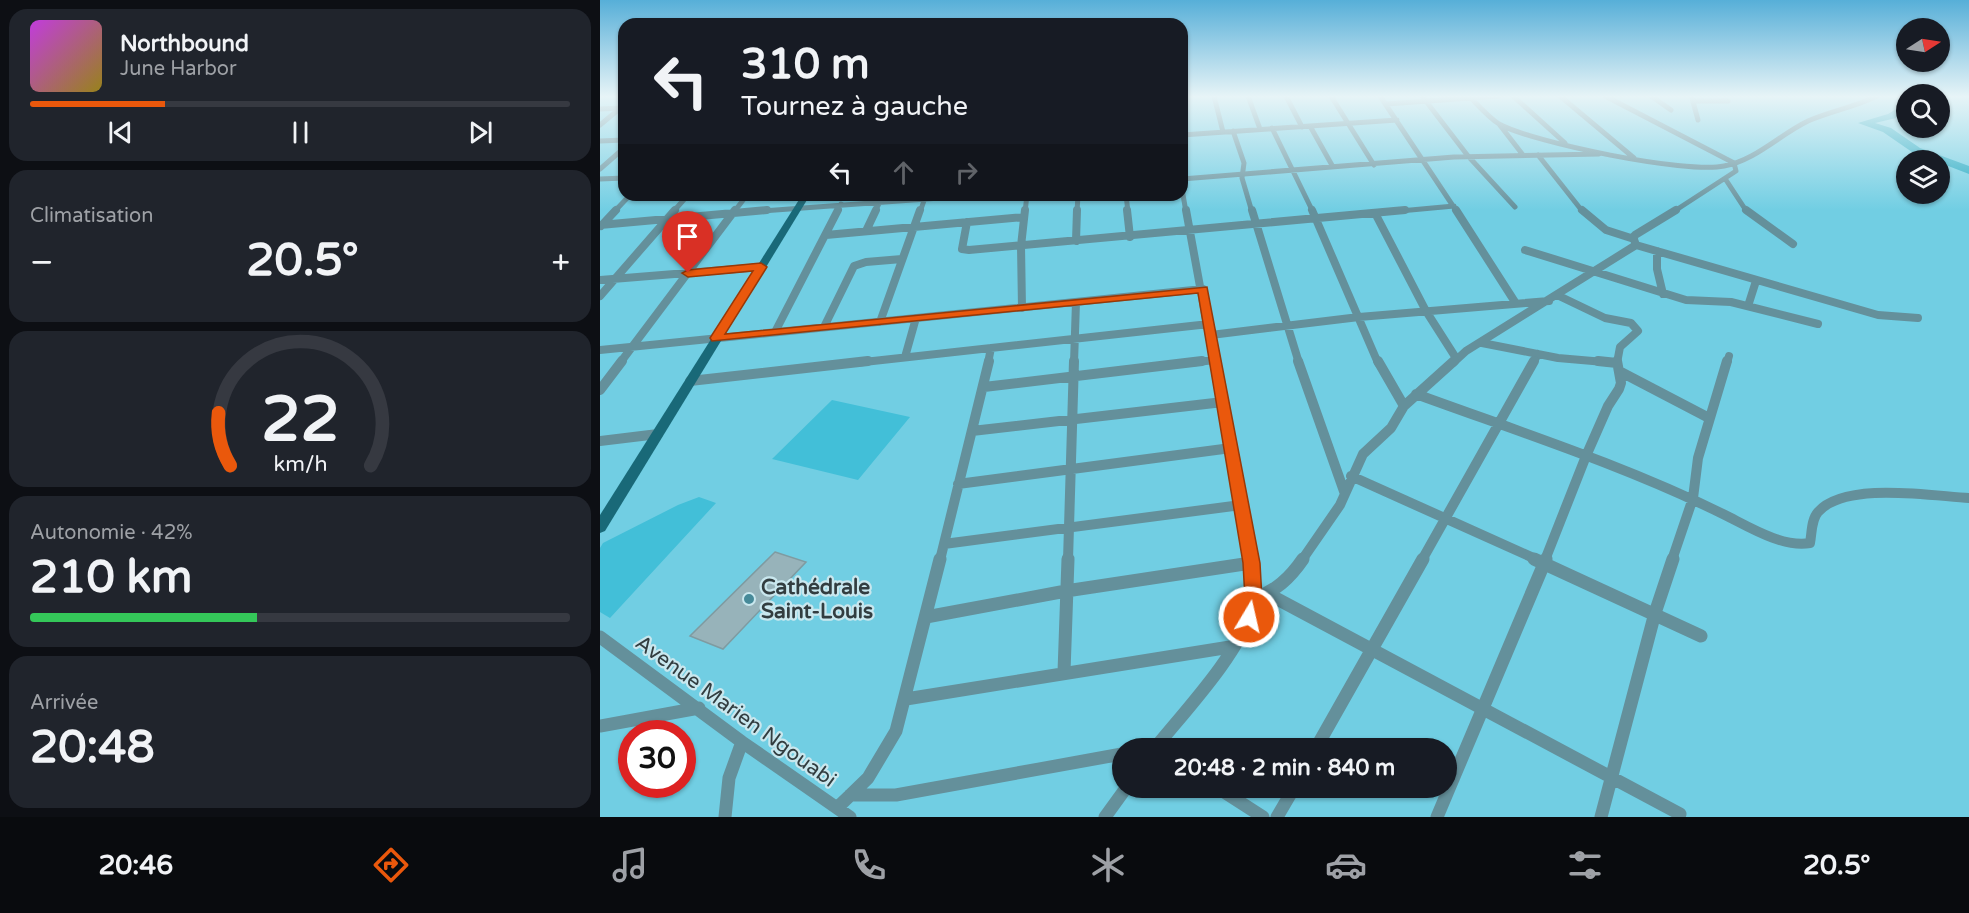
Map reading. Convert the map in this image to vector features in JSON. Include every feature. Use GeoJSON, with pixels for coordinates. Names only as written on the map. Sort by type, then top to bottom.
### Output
{"type":"FeatureCollection","features":[{"type":"Feature","properties":{"kind":"street"},"geometry":{"type":"LineString","coordinates":[[1234,134],[1244,163],[1244,175],[1286,327],[1344,494]]}},
{"type":"Feature","properties":{"kind":"street"},"geometry":{"type":"LineString","coordinates":[[1275,134],[1290,171],[1317,220],[1389,383],[1404,406]]}},
{"type":"Feature","properties":{"kind":"street"},"geometry":{"type":"LineString","coordinates":[[1315,134],[1333,167]]}},
{"type":"Feature","properties":{"kind":"street"},"geometry":{"type":"LineString","coordinates":[[1355,134],[1374,165]]}},
{"type":"Feature","properties":{"kind":"street"},"geometry":{"type":"LineString","coordinates":[[1406,134],[1515,302]]}},
{"type":"Feature","properties":{"kind":"street"},"geometry":{"type":"LineString","coordinates":[[1452,134],[1468,156],[1515,207]]}},
{"type":"Feature","properties":{"kind":"street"},"geometry":{"type":"LineString","coordinates":[[1507,134],[1523,155]]}},
{"type":"Feature","properties":{"kind":"street"},"geometry":{"type":"LineString","coordinates":[[1534,134],[1613,154],[1703,168],[1734,163],[1763,151],[1788,134]]}},
{"type":"Feature","properties":{"kind":"street"},"geometry":{"type":"LineString","coordinates":[[1555,134],[1565,143]]}},
{"type":"Feature","properties":{"kind":"street"},"geometry":{"type":"LineString","coordinates":[[1606,134],[1635,158]]}},
{"type":"Feature","properties":{"kind":"street"},"geometry":{"type":"LineString","coordinates":[[1635,242],[1633,236],[1641,230],[1726,180],[1736,171],[1734,163],[1678,134]]}},
{"type":"Feature","properties":{"kind":"street"},"geometry":{"type":"LineString","coordinates":[[600,141],[618,140]]}},
{"type":"Feature","properties":{"kind":"street"},"geometry":{"type":"LineString","coordinates":[[600,169],[618,153]]}},
{"type":"Feature","properties":{"kind":"street"},"geometry":{"type":"LineString","coordinates":[[1188,179],[1425,162],[1468,156],[1613,154]]}},
{"type":"Feature","properties":{"kind":"street"},"geometry":{"type":"LineString","coordinates":[[1538,155],[1588,219],[1606,231],[1657,251],[1756,281],[1878,315],[1918,318]]}},
{"type":"Feature","properties":{"kind":"street"},"geometry":{"type":"LineString","coordinates":[[600,180],[618,178]]}},
{"type":"Feature","properties":{"kind":"street"},"geometry":{"type":"LineString","coordinates":[[1726,180],[1746,211],[1793,244]]}},
{"type":"Feature","properties":{"kind":"street"},"geometry":{"type":"LineString","coordinates":[[601,226],[624,201]]}},
{"type":"Feature","properties":{"kind":"street"},"geometry":{"type":"LineString","coordinates":[[600,296],[683,201]]}},
{"type":"Feature","properties":{"kind":"street"},"geometry":{"type":"LineString","coordinates":[[600,390],[742,201]]}},
{"type":"Feature","properties":{"kind":"street"},"geometry":{"type":"LineString","coordinates":[[600,527],[802,201]]}},
{"type":"Feature","properties":{"kind":"street"},"geometry":{"type":"LineString","coordinates":[[601,226],[862,201]]}},
{"type":"Feature","properties":{"kind":"street"},"geometry":{"type":"LineString","coordinates":[[866,231],[881,201]]}},
{"type":"Feature","properties":{"kind":"street"},"geometry":{"type":"LineString","coordinates":[[880,322],[924,201]]}},
{"type":"Feature","properties":{"kind":"street"},"geometry":{"type":"LineString","coordinates":[[1022,308],[1021,246],[1026,201]]}},
{"type":"Feature","properties":{"kind":"street"},"geometry":{"type":"LineString","coordinates":[[1076,242],[1078,201]]}},
{"type":"Feature","properties":{"kind":"street"},"geometry":{"type":"LineString","coordinates":[[1127,201],[1130,237]]}},
{"type":"Feature","properties":{"kind":"street"},"geometry":{"type":"LineString","coordinates":[[1162,738],[1230,647],[1249,617],[1253,599],[1251,563],[1203,289],[1185,201]]}},
{"type":"Feature","properties":{"kind":"street"},"geometry":{"type":"LineString","coordinates":[[775,332],[841,204]]}},
{"type":"Feature","properties":{"kind":"street"},"geometry":{"type":"LineString","coordinates":[[967,222],[963,250],[1191,232],[1454,206]]}},
{"type":"Feature","properties":{"kind":"street"},"geometry":{"type":"LineString","coordinates":[[1376,215],[1426,312],[1456,358]]}},
{"type":"Feature","properties":{"kind":"street"},"geometry":{"type":"LineString","coordinates":[[826,235],[1024,217]]}},
{"type":"Feature","properties":{"kind":"street"},"geometry":{"type":"LineString","coordinates":[[1253,599],[1269,594],[1291,577],[1320,537],[1363,454],[1391,428],[1404,406],[1416,394],[1456,358],[1548,301],[1635,242]]}},
{"type":"Feature","properties":{"kind":"street"},"geometry":{"type":"LineString","coordinates":[[1525,250],[1686,300],[1723,301],[1818,324]]}},
{"type":"Feature","properties":{"kind":"street"},"geometry":{"type":"LineString","coordinates":[[1657,251],[1657,269],[1663,294]]}},
{"type":"Feature","properties":{"kind":"street"},"geometry":{"type":"LineString","coordinates":[[824,327],[854,266],[902,258]]}},
{"type":"Feature","properties":{"kind":"street"},"geometry":{"type":"LineString","coordinates":[[600,280],[761,267]]}},
{"type":"Feature","properties":{"kind":"street"},"geometry":{"type":"LineString","coordinates":[[1748,306],[1756,281]]}},
{"type":"Feature","properties":{"kind":"street"},"geometry":{"type":"LineString","coordinates":[[600,350],[1203,289]]}},
{"type":"Feature","properties":{"kind":"street"},"geometry":{"type":"LineString","coordinates":[[1437,817],[1586,456],[1608,406],[1619,389],[1620,347],[1637,333],[1637,328],[1626,322],[1605,318],[1557,295]]}},
{"type":"Feature","properties":{"kind":"street"},"geometry":{"type":"LineString","coordinates":[[690,381],[1076,339],[1286,327],[1359,317],[1548,301]]}},
{"type":"Feature","properties":{"kind":"street"},"geometry":{"type":"LineString","coordinates":[[1064,672],[1076,302]]}},
{"type":"Feature","properties":{"kind":"street"},"geometry":{"type":"LineString","coordinates":[[905,357],[916,318]]}},
{"type":"Feature","properties":{"kind":"street"},"geometry":{"type":"LineString","coordinates":[[1482,343],[1618,367],[1709,418]]}},
{"type":"Feature","properties":{"kind":"street"},"geometry":{"type":"LineString","coordinates":[[837,808],[868,778],[890,745],[906,699],[984,387],[991,348]]}},
{"type":"Feature","properties":{"kind":"street"},"geometry":{"type":"LineString","coordinates":[[1322,738],[1538,354]]}},
{"type":"Feature","properties":{"kind":"street"},"geometry":{"type":"LineString","coordinates":[[1601,817],[1655,613],[1693,498],[1698,458],[1729,356]]}},
{"type":"Feature","properties":{"kind":"street"},"geometry":{"type":"LineString","coordinates":[[984,387],[1214,360]]}},
{"type":"Feature","properties":{"kind":"street"},"geometry":{"type":"LineString","coordinates":[[1416,394],[1693,498],[1745,527],[1805,545],[1810,543],[1811,530],[1818,512],[1827,502],[1840,496],[1869,494],[1969,498]]}},
{"type":"Feature","properties":{"kind":"street"},"geometry":{"type":"LineString","coordinates":[[972,431],[1222,402]]}},
{"type":"Feature","properties":{"kind":"street"},"geometry":{"type":"LineString","coordinates":[[600,441],[658,434]]}},
{"type":"Feature","properties":{"kind":"street"},"geometry":{"type":"LineString","coordinates":[[958,484],[1231,448]]}},
{"type":"Feature","properties":{"kind":"street"},"geometry":{"type":"LineString","coordinates":[[1352,476],[1701,636]]}},
{"type":"Feature","properties":{"kind":"street"},"geometry":{"type":"LineString","coordinates":[[944,544],[1241,505]]}},
{"type":"Feature","properties":{"kind":"street"},"geometry":{"type":"LineString","coordinates":[[926,617],[1066,591],[1251,563]]}},
{"type":"Feature","properties":{"kind":"street"},"geometry":{"type":"LineString","coordinates":[[1269,594],[1483,706],[1680,814]]}},
{"type":"Feature","properties":{"kind":"street","name":"Avenue Marien Ngouabi"},"geometry":{"type":"LineString","coordinates":[[600,637],[742,742],[850,817]]}},
{"type":"Feature","properties":{"kind":"street"},"geometry":{"type":"LineString","coordinates":[[906,699],[1230,647]]}},
{"type":"Feature","properties":{"kind":"street"},"geometry":{"type":"LineString","coordinates":[[600,726],[699,708]]}},
{"type":"Feature","properties":{"kind":"street"},"geometry":{"type":"LineString","coordinates":[[725,817],[725,791],[732,763],[742,742]]}},
{"type":"Feature","properties":{"kind":"street"},"geometry":{"type":"LineString","coordinates":[[850,795],[896,795],[1112,756]]}},
{"type":"Feature","properties":{"kind":"street"},"geometry":{"type":"LineString","coordinates":[[1105,817],[1119,798]]}},
{"type":"Feature","properties":{"kind":"street"},"geometry":{"type":"LineString","coordinates":[[1234,798],[1263,817]]}},
{"type":"Feature","properties":{"kind":"street"},"geometry":{"type":"LineString","coordinates":[[1277,817],[1288,798]]}},
{"type":"Feature","properties":{"kind":"shaded area"},"geometry":{"type":"Polygon","coordinates":[[[600,134],[618,134],[618,201],[1188,201],[1188,134],[1896,134],[1896,138],[1950,138],[1950,134],[1969,134],[1969,817],[600,817],[600,134]]]}},
{"type":"Feature","properties":{"kind":"shaded area"},"geometry":{"type":"Polygon","coordinates":[[[832,400],[910,417],[858,480],[772,459],[832,400]]]}},
{"type":"Feature","properties":{"kind":"shaded area"},"geometry":{"type":"Polygon","coordinates":[[[699,497],[716,503],[610,618],[600,612],[600,548],[603,543],[678,505],[699,497]]]}},
{"type":"Feature","properties":{"kind":"building","name":"Cathédrale Saint-Louis"},"geometry":{"type":"Polygon","coordinates":[[[775,552],[806,562],[723,649],[690,636],[775,552]]]}},
{"type":"Feature","properties":{"kind":"waterway"},"geometry":{"type":"LineString","coordinates":[[1899,138],[1916,150],[1969,170]]}},
{"type":"Feature","properties":{"kind":"place","name":"Cathédrale Saint-Louis"},"geometry":{"type":"Point","coordinates":[749,599]}},
{"type":"Feature","properties":{"kind":"route"},"geometry":{"type":"LineString","coordinates":[[688,273],[761,267],[716,338],[1203,289],[1251,563],[1254,585],[1249,617]]}}]}
